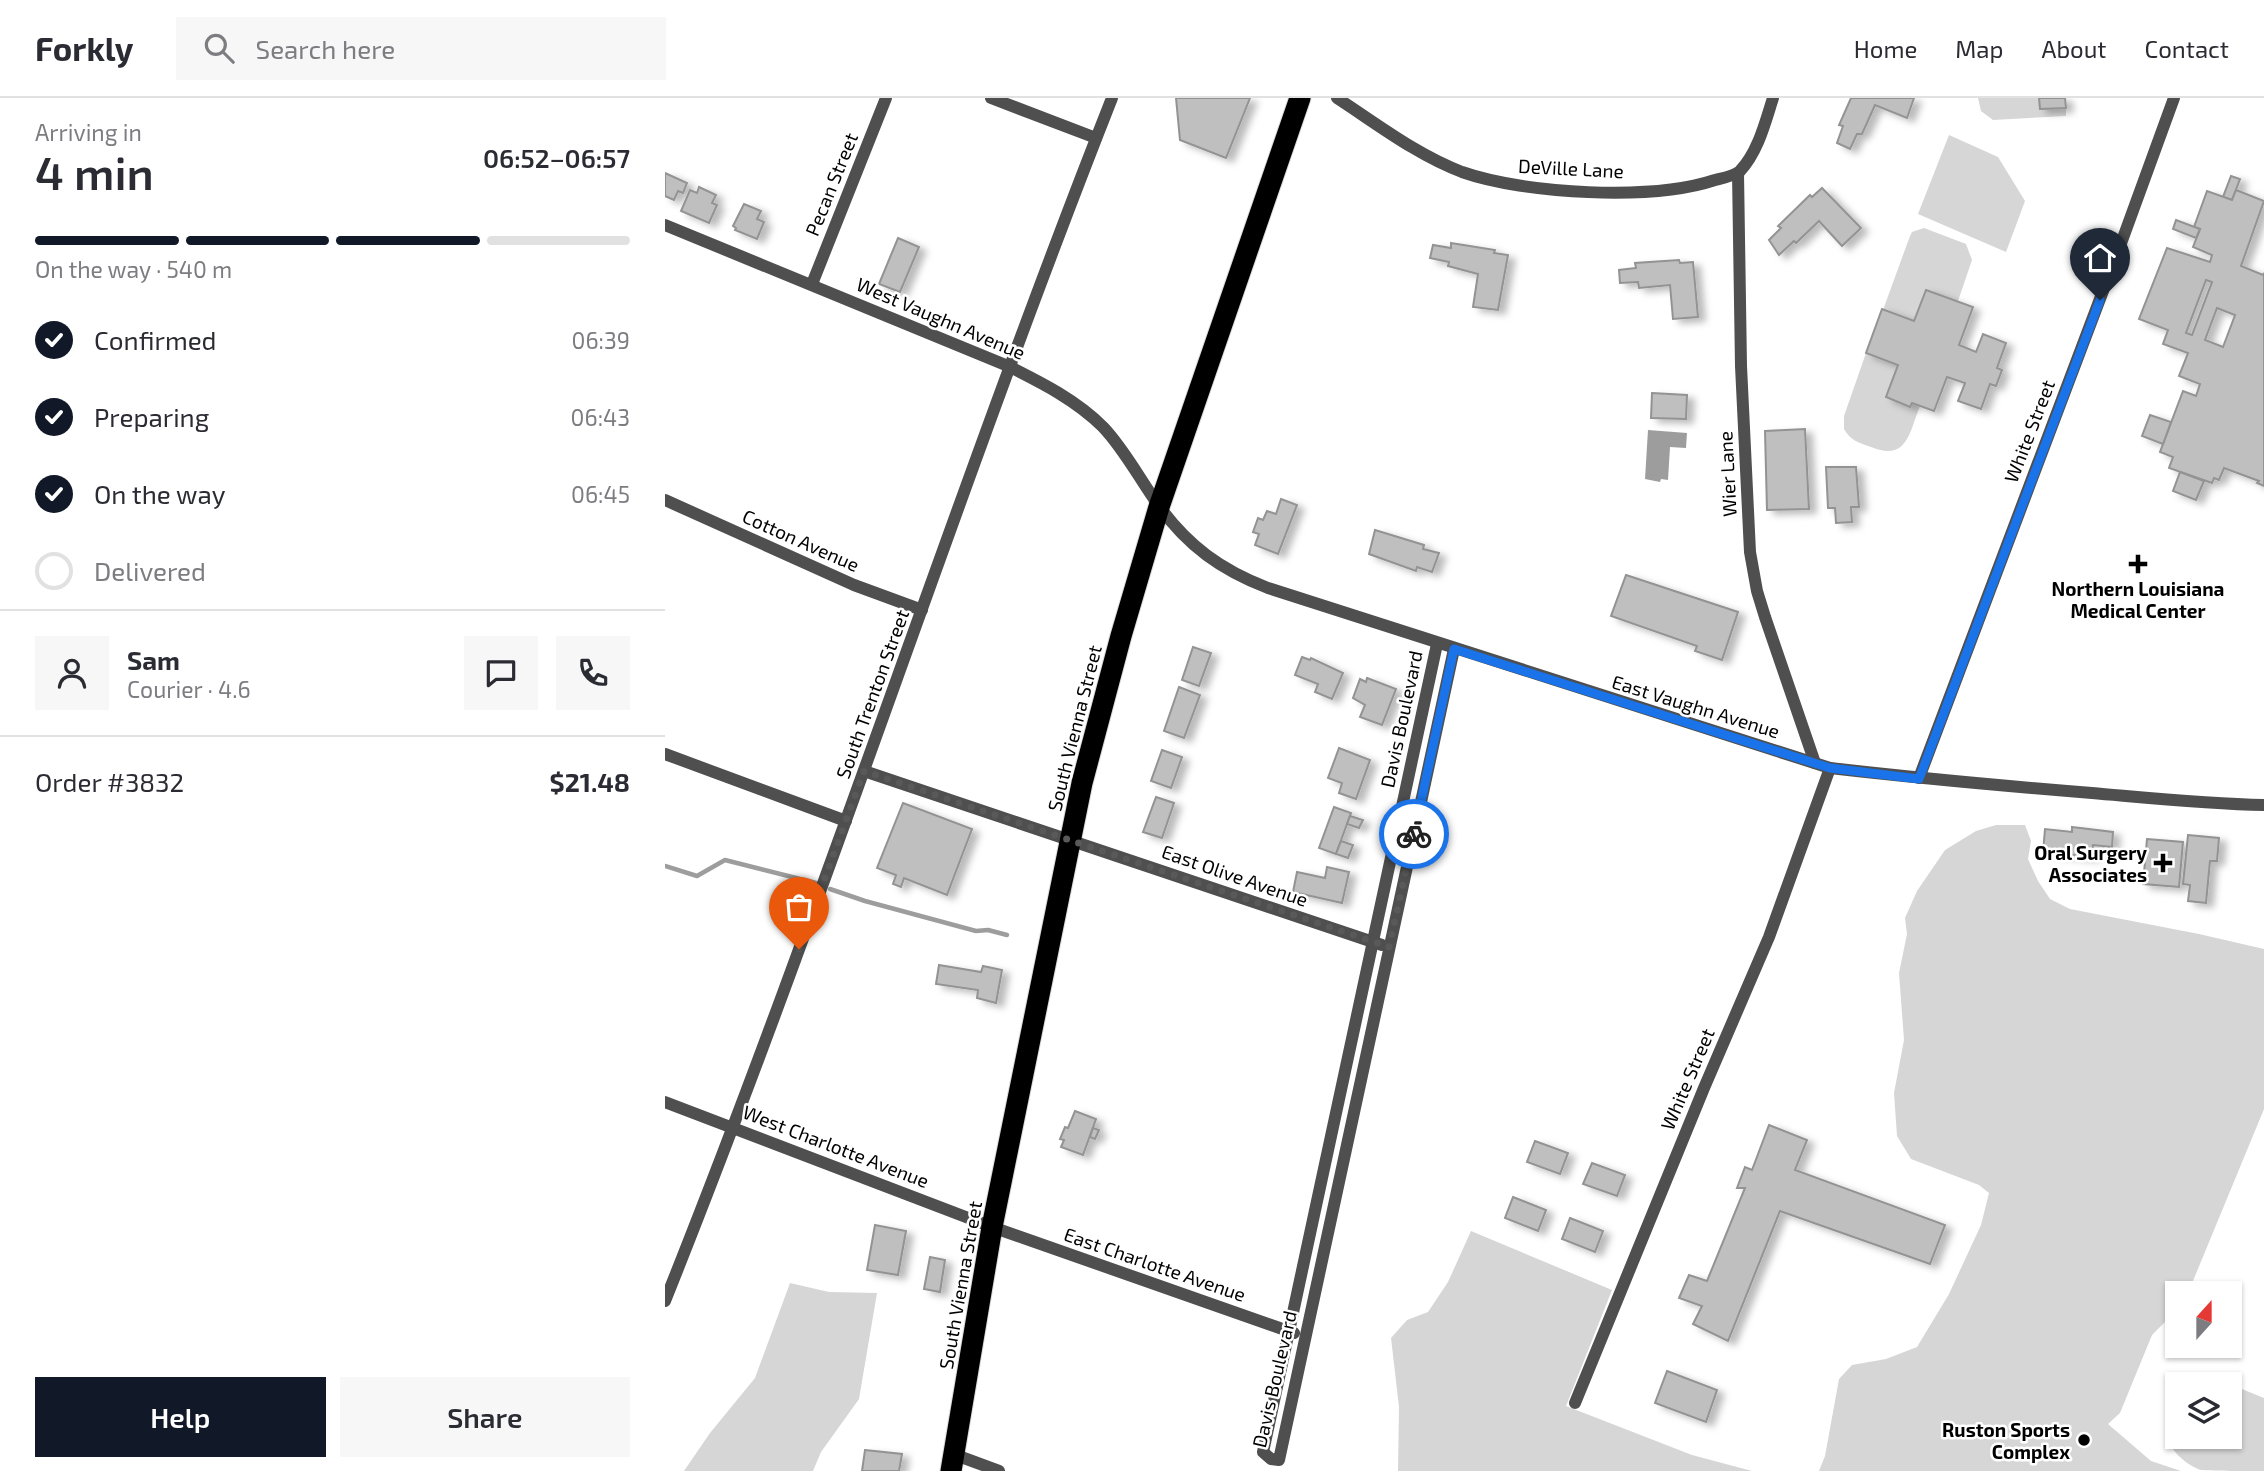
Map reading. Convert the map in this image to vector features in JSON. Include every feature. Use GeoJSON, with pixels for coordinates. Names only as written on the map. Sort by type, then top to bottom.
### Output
{"type":"FeatureCollection","features":[{"type":"Feature","properties":{"kind":"highway","name":"South Vienna Street"},"geometry":{"type":"LineString","coordinates":[[952,1462],[992,1227],[1069,838],[1121,636],[1159,507],[1300,98]]}},
{"type":"Feature","properties":{"kind":"street","name":"Pecan Street"},"geometry":{"type":"LineString","coordinates":[[812,284],[885,98]]}},
{"type":"Feature","properties":{"kind":"street"},"geometry":{"type":"LineString","coordinates":[[991,98],[1096,138]]}},
{"type":"Feature","properties":{"kind":"street","name":"South Trenton Street"},"geometry":{"type":"LineString","coordinates":[[665,1301],[734,1128],[1008,366],[1112,98]]}},
{"type":"Feature","properties":{"kind":"street","name":"DeVille Lane"},"geometry":{"type":"LineString","coordinates":[[1337,98],[1419,151],[1459,171],[1492,182],[1541,189],[1657,192],[1694,187],[1738,173]]}},
{"type":"Feature","properties":{"kind":"street"},"geometry":{"type":"LineString","coordinates":[[1738,173],[1753,152],[1773,98]]}},
{"type":"Feature","properties":{"kind":"street","name":"White Street"},"geometry":{"type":"LineString","coordinates":[[1919,779],[2174,98]]}},
{"type":"Feature","properties":{"kind":"street","name":"Wier Lane"},"geometry":{"type":"LineString","coordinates":[[1738,173],[1741,366],[1750,552],[1765,617],[1815,763]]}},
{"type":"Feature","properties":{"kind":"street","name":"West Vaughn Avenue"},"geometry":{"type":"LineString","coordinates":[[665,225],[1008,366],[1055,390],[1104,428],[1159,507]]}},
{"type":"Feature","properties":{"kind":"street","name":"Cotton Avenue"},"geometry":{"type":"LineString","coordinates":[[665,500],[854,585],[922,610]]}},
{"type":"Feature","properties":{"kind":"street","name":"East Vaughn Avenue"},"geometry":{"type":"LineString","coordinates":[[1159,507],[1210,560],[1248,580],[1454,649],[1830,768],[1919,779],[2264,805]]}},
{"type":"Feature","properties":{"kind":"street","name":"Davis Boulevard"},"geometry":{"type":"LineString","coordinates":[[1437,643],[1263,1452],[1271,1459],[1279,1460],[1454,649]]}},
{"type":"Feature","properties":{"kind":"street"},"geometry":{"type":"LineString","coordinates":[[665,754],[846,821]]}},
{"type":"Feature","properties":{"kind":"street","name":"White Street"},"geometry":{"type":"LineString","coordinates":[[1575,1403],[1704,1087],[1769,937],[1830,768]]}},
{"type":"Feature","properties":{"kind":"street","name":"East Olive Avenue"},"geometry":{"type":"LineString","coordinates":[[864,771],[1389,947]]}},
{"type":"Feature","properties":{"kind":"street","name":"West Charlotte Avenue"},"geometry":{"type":"LineString","coordinates":[[665,1102],[992,1227]]}},
{"type":"Feature","properties":{"kind":"street","name":"East Charlotte Avenue"},"geometry":{"type":"LineString","coordinates":[[992,1227],[1304,1337]]}},
{"type":"Feature","properties":{"kind":"street"},"geometry":{"type":"LineString","coordinates":[[952,1462],[999,1471]]}},
{"type":"Feature","properties":{"kind":"shaded area"},"geometry":{"type":"Polygon","coordinates":[[[1978,98],[2039,98],[2040,109],[2066,108],[2066,116],[1993,120],[1981,111],[1978,98]]]}},
{"type":"Feature","properties":{"kind":"shaded area"},"geometry":{"type":"Polygon","coordinates":[[[1949,135],[1998,157],[2025,201],[2006,252],[1918,214],[1949,135]]]}},
{"type":"Feature","properties":{"kind":"shaded area"},"geometry":{"type":"Polygon","coordinates":[[[1924,228],[1966,244],[1972,260],[1958,301],[1926,290],[1914,321],[1883,310],[1912,232],[1924,228]]]}},
{"type":"Feature","properties":{"kind":"shaded area"},"geometry":{"type":"Polygon","coordinates":[[[1866,353],[1898,365],[1886,397],[1910,407],[1912,403],[1920,406],[1905,442],[1892,451],[1883,451],[1859,442],[1844,429],[1844,416],[1866,353]]]}},
{"type":"Feature","properties":{"kind":"shaded area"},"geometry":{"type":"Polygon","coordinates":[[[1648,430],[1687,433],[1686,448],[1670,447],[1668,480],[1661,479],[1660,482],[1645,479],[1648,430]]]}},
{"type":"Feature","properties":{"kind":"shaded area"},"geometry":{"type":"Polygon","coordinates":[[[1996,825],[2025,825],[2031,841],[2028,859],[2038,881],[2050,899],[2070,909],[2264,949],[2264,1109],[2193,1281],[2165,1281],[2165,1322],[2152,1335],[2120,1413],[2108,1424],[2151,1461],[2181,1471],[1819,1471],[1825,1456],[1839,1379],[1852,1365],[1886,1359],[1917,1347],[1949,1294],[1981,1225],[1989,1193],[1979,1185],[1911,1159],[1897,1136],[1894,1093],[1904,1040],[1899,973],[1907,934],[1905,918],[1917,891],[1945,850],[1976,831],[1996,825]]]}},
{"type":"Feature","properties":{"kind":"shaded area"},"geometry":{"type":"Polygon","coordinates":[[[1471,1231],[1612,1290],[1566,1406],[1692,1455],[1752,1471],[1398,1471],[1399,1407],[1391,1338],[1407,1320],[1428,1312],[1448,1282],[1471,1231]]]}},
{"type":"Feature","properties":{"kind":"shaded area"},"geometry":{"type":"Polygon","coordinates":[[[790,1283],[829,1292],[877,1293],[859,1399],[821,1452],[813,1471],[684,1471],[710,1433],[755,1378],[790,1283]]]}},
{"type":"Feature","properties":{"kind":"shaded area"},"geometry":{"type":"Polygon","coordinates":[[[2242,1389],[2264,1398],[2264,1471],[2201,1470],[2181,1458],[2173,1449],[2242,1449],[2242,1389]]]}},
{"type":"Feature","properties":{"kind":"building"},"geometry":{"type":"Polygon","coordinates":[[[1176,98],[1250,98],[1226,158],[1180,140],[1176,98]]]}},
{"type":"Feature","properties":{"kind":"building"},"geometry":{"type":"Polygon","coordinates":[[[1851,98],[1914,98],[1907,118],[1875,105],[1862,134],[1857,134],[1850,149],[1837,143],[1843,126],[1839,125],[1851,98]]]}},
{"type":"Feature","properties":{"kind":"building"},"geometry":{"type":"Polygon","coordinates":[[[2039,98],[2065,98],[2066,108],[2040,109],[2039,98]]]}},
{"type":"Feature","properties":{"kind":"building"},"geometry":{"type":"Polygon","coordinates":[[[665,173],[687,183],[683,193],[678,191],[674,200],[665,196],[665,173]]]}},
{"type":"Feature","properties":{"kind":"building"},"geometry":{"type":"Polygon","coordinates":[[[2231,176],[2240,179],[2232,200],[2223,197],[2231,176]]]}},
{"type":"Feature","properties":{"kind":"building"},"geometry":{"type":"Polygon","coordinates":[[[699,187],[716,195],[712,203],[717,205],[709,223],[681,211],[690,190],[697,193],[699,187]]]}},
{"type":"Feature","properties":{"kind":"building"},"geometry":{"type":"Polygon","coordinates":[[[1822,188],[1861,228],[1842,246],[1819,221],[1779,255],[1769,240],[1781,228],[1778,226],[1810,195],[1812,197],[1822,188]]]}},
{"type":"Feature","properties":{"kind":"building"},"geometry":{"type":"Polygon","coordinates":[[[2236,190],[2264,201],[2241,266],[2263,275],[2264,273],[2264,486],[2257,483],[2259,481],[2224,468],[2219,480],[2214,478],[2212,483],[2169,468],[2173,457],[2160,452],[2183,391],[2196,396],[2200,384],[2179,376],[2188,353],[2163,344],[2168,330],[2139,319],[2167,248],[2210,262],[2212,255],[2193,247],[2200,229],[2194,227],[2207,191],[2232,200],[2236,190]],[[2206,280],[2186,333],[2192,335],[2212,282],[2206,280]],[[2217,308],[2205,340],[2223,347],[2235,315],[2217,308]]]}},
{"type":"Feature","properties":{"kind":"building"},"geometry":{"type":"Polygon","coordinates":[[[744,204],[761,211],[757,219],[764,222],[757,239],[735,230],[733,226],[744,204]]]}},
{"type":"Feature","properties":{"kind":"building"},"geometry":{"type":"Polygon","coordinates":[[[2176,220],[2200,229],[2196,238],[2173,229],[2176,220]]]}},
{"type":"Feature","properties":{"kind":"building"},"geometry":{"type":"Polygon","coordinates":[[[898,238],[919,247],[900,292],[879,284],[898,238]]]}},
{"type":"Feature","properties":{"kind":"building"},"geometry":{"type":"Polygon","coordinates":[[[1451,243],[1495,250],[1494,253],[1508,255],[1498,310],[1473,307],[1478,274],[1448,266],[1449,262],[1430,258],[1433,245],[1451,248],[1451,243]]]}},
{"type":"Feature","properties":{"kind":"building"},"geometry":{"type":"Polygon","coordinates":[[[1679,260],[1680,263],[1693,262],[1698,317],[1673,319],[1670,285],[1639,288],[1638,282],[1620,283],[1619,270],[1636,268],[1635,263],[1679,260]]]}},
{"type":"Feature","properties":{"kind":"building"},"geometry":{"type":"Polygon","coordinates":[[[1926,290],[1973,307],[1959,345],[1976,352],[1983,334],[2006,343],[1997,368],[2002,370],[1996,386],[1990,384],[1981,409],[1958,401],[1965,383],[1947,377],[1934,411],[1912,403],[1910,407],[1886,397],[1898,365],[1866,353],[1882,309],[1914,321],[1926,290]]]}},
{"type":"Feature","properties":{"kind":"building"},"geometry":{"type":"Polygon","coordinates":[[[1652,393],[1687,395],[1686,419],[1651,418],[1652,393]]]}},
{"type":"Feature","properties":{"kind":"building"},"geometry":{"type":"Polygon","coordinates":[[[2150,415],[2171,422],[2163,444],[2142,436],[2150,415]]]}},
{"type":"Feature","properties":{"kind":"building"},"geometry":{"type":"Polygon","coordinates":[[[1805,429],[1809,509],[1767,510],[1765,431],[1805,429]]]}},
{"type":"Feature","properties":{"kind":"building"},"geometry":{"type":"Polygon","coordinates":[[[1826,467],[1856,467],[1859,507],[1851,507],[1852,522],[1836,523],[1835,508],[1828,508],[1826,467]]]}},
{"type":"Feature","properties":{"kind":"building"},"geometry":{"type":"Polygon","coordinates":[[[2180,472],[2204,481],[2196,500],[2173,491],[2180,472]]]}},
{"type":"Feature","properties":{"kind":"building"},"geometry":{"type":"Polygon","coordinates":[[[1281,499],[1297,505],[1278,554],[1255,545],[1259,534],[1253,532],[1258,518],[1263,520],[1267,511],[1276,514],[1281,499]]]}},
{"type":"Feature","properties":{"kind":"building"},"geometry":{"type":"Polygon","coordinates":[[[1375,530],[1424,545],[1423,549],[1439,553],[1432,572],[1417,567],[1416,571],[1369,554],[1375,530]]]}},
{"type":"Feature","properties":{"kind":"building"},"geometry":{"type":"Polygon","coordinates":[[[1626,575],[1738,612],[1722,660],[1695,651],[1697,646],[1611,616],[1626,575]]]}},
{"type":"Feature","properties":{"kind":"building"},"geometry":{"type":"Polygon","coordinates":[[[1193,647],[1211,653],[1199,686],[1182,680],[1193,647]]]}},
{"type":"Feature","properties":{"kind":"building"},"geometry":{"type":"Polygon","coordinates":[[[1302,657],[1311,658],[1343,673],[1332,699],[1315,692],[1318,684],[1295,675],[1302,657]]]}},
{"type":"Feature","properties":{"kind":"building"},"geometry":{"type":"Polygon","coordinates":[[[1367,678],[1396,689],[1382,725],[1360,717],[1365,705],[1353,698],[1360,679],[1366,682],[1367,678]]]}},
{"type":"Feature","properties":{"kind":"building"},"geometry":{"type":"Polygon","coordinates":[[[1179,687],[1200,695],[1184,738],[1164,731],[1179,687]]]}},
{"type":"Feature","properties":{"kind":"building"},"geometry":{"type":"Polygon","coordinates":[[[1339,748],[1370,760],[1356,799],[1339,793],[1342,783],[1328,778],[1339,748]]]}},
{"type":"Feature","properties":{"kind":"building"},"geometry":{"type":"Polygon","coordinates":[[[1162,750],[1182,757],[1171,788],[1151,781],[1162,750]]]}},
{"type":"Feature","properties":{"kind":"building"},"geometry":{"type":"Polygon","coordinates":[[[1156,797],[1174,803],[1162,838],[1143,832],[1156,797]]]}},
{"type":"Feature","properties":{"kind":"building"},"geometry":{"type":"Polygon","coordinates":[[[903,803],[972,829],[947,895],[904,878],[901,887],[893,884],[896,875],[877,868],[903,803]]]}},
{"type":"Feature","properties":{"kind":"building"},"geometry":{"type":"Polygon","coordinates":[[[1334,807],[1351,813],[1336,854],[1319,848],[1334,807]]]}},
{"type":"Feature","properties":{"kind":"building"},"geometry":{"type":"Polygon","coordinates":[[[1350,816],[1363,820],[1359,828],[1347,824],[1350,816]]]}},
{"type":"Feature","properties":{"kind":"building"},"geometry":{"type":"Polygon","coordinates":[[[2072,827],[2113,832],[2112,847],[2093,845],[2092,857],[2043,852],[2045,829],[2072,832],[2072,827]]]}},
{"type":"Feature","properties":{"kind":"building"},"geometry":{"type":"Polygon","coordinates":[[[2188,835],[2219,838],[2217,861],[2210,861],[2206,903],[2188,901],[2190,885],[2183,884],[2188,835]]]}},
{"type":"Feature","properties":{"kind":"building","name":"Oral Surgery Associates"},"geometry":{"type":"Polygon","coordinates":[[[2147,839],[2183,842],[2179,887],[2143,884],[2147,839]]]}},
{"type":"Feature","properties":{"kind":"building"},"geometry":{"type":"Polygon","coordinates":[[[1341,841],[1353,845],[1348,858],[1336,854],[1341,841]]]}},
{"type":"Feature","properties":{"kind":"building"},"geometry":{"type":"Polygon","coordinates":[[[1327,867],[1349,872],[1342,903],[1293,892],[1297,872],[1325,878],[1327,867]]]}},
{"type":"Feature","properties":{"kind":"building"},"geometry":{"type":"Polygon","coordinates":[[[939,965],[981,972],[983,966],[1002,970],[996,1003],[977,998],[978,990],[936,984],[939,965]]]}},
{"type":"Feature","properties":{"kind":"building"},"geometry":{"type":"Polygon","coordinates":[[[1075,1111],[1096,1119],[1083,1155],[1061,1147],[1064,1140],[1060,1139],[1075,1111]]]}},
{"type":"Feature","properties":{"kind":"building"},"geometry":{"type":"Polygon","coordinates":[[[1769,1125],[1807,1140],[1795,1170],[1945,1225],[1930,1264],[1780,1211],[1728,1341],[1693,1324],[1702,1306],[1679,1298],[1689,1275],[1707,1281],[1745,1188],[1737,1188],[1745,1167],[1752,1170],[1769,1125]]]}},
{"type":"Feature","properties":{"kind":"building"},"geometry":{"type":"Polygon","coordinates":[[[1093,1128],[1099,1130],[1095,1139],[1090,1137],[1093,1128]]]}},
{"type":"Feature","properties":{"kind":"building"},"geometry":{"type":"Polygon","coordinates":[[[1535,1141],[1568,1153],[1560,1174],[1527,1162],[1535,1141]]]}},
{"type":"Feature","properties":{"kind":"building"},"geometry":{"type":"Polygon","coordinates":[[[1592,1163],[1625,1175],[1617,1196],[1583,1184],[1592,1163]]]}},
{"type":"Feature","properties":{"kind":"building"},"geometry":{"type":"Polygon","coordinates":[[[1513,1197],[1546,1210],[1538,1231],[1505,1218],[1513,1197]]]}},
{"type":"Feature","properties":{"kind":"building"},"geometry":{"type":"Polygon","coordinates":[[[1570,1218],[1603,1231],[1595,1252],[1562,1239],[1570,1218]]]}},
{"type":"Feature","properties":{"kind":"building"},"geometry":{"type":"Polygon","coordinates":[[[875,1225],[906,1231],[898,1275],[867,1270],[875,1225]]]}},
{"type":"Feature","properties":{"kind":"building"},"geometry":{"type":"Polygon","coordinates":[[[930,1257],[945,1260],[940,1292],[924,1289],[930,1257]]]}},
{"type":"Feature","properties":{"kind":"building"},"geometry":{"type":"Polygon","coordinates":[[[1667,1371],[1717,1390],[1706,1422],[1655,1403],[1667,1371]]]}},
{"type":"Feature","properties":{"kind":"building"},"geometry":{"type":"Polygon","coordinates":[[[865,1450],[902,1454],[899,1471],[862,1471],[865,1450]]]}},
{"type":"Feature","properties":{"kind":"waterway"},"geometry":{"type":"LineString","coordinates":[[665,866],[697,876],[725,860],[816,883]]}},
{"type":"Feature","properties":{"kind":"waterway"},"geometry":{"type":"LineString","coordinates":[[830,889],[976,931],[988,930],[1007,935]]}},
{"type":"Feature","properties":{"kind":"way so far"},"geometry":{"type":"LineString","coordinates":[[799,949],[864,771],[1389,947],[1414,834]]}},
{"type":"Feature","properties":{"kind":"place","name":"Northern Louisiana Medical Center"},"geometry":{"type":"Point","coordinates":[2138,564]}},
{"type":"Feature","properties":{"kind":"place","name":"Oral Surgery Associates"},"geometry":{"type":"Point","coordinates":[2163,863]}},
{"type":"Feature","properties":{"kind":"place","name":"Ruston Sports Complex"},"geometry":{"type":"Point","coordinates":[2084,1440]}},
{"type":"Feature","properties":{"kind":"route"},"geometry":{"type":"LineString","coordinates":[[1414,834],[1454,649],[1830,768],[1919,779],[2100,300]]}}]}
